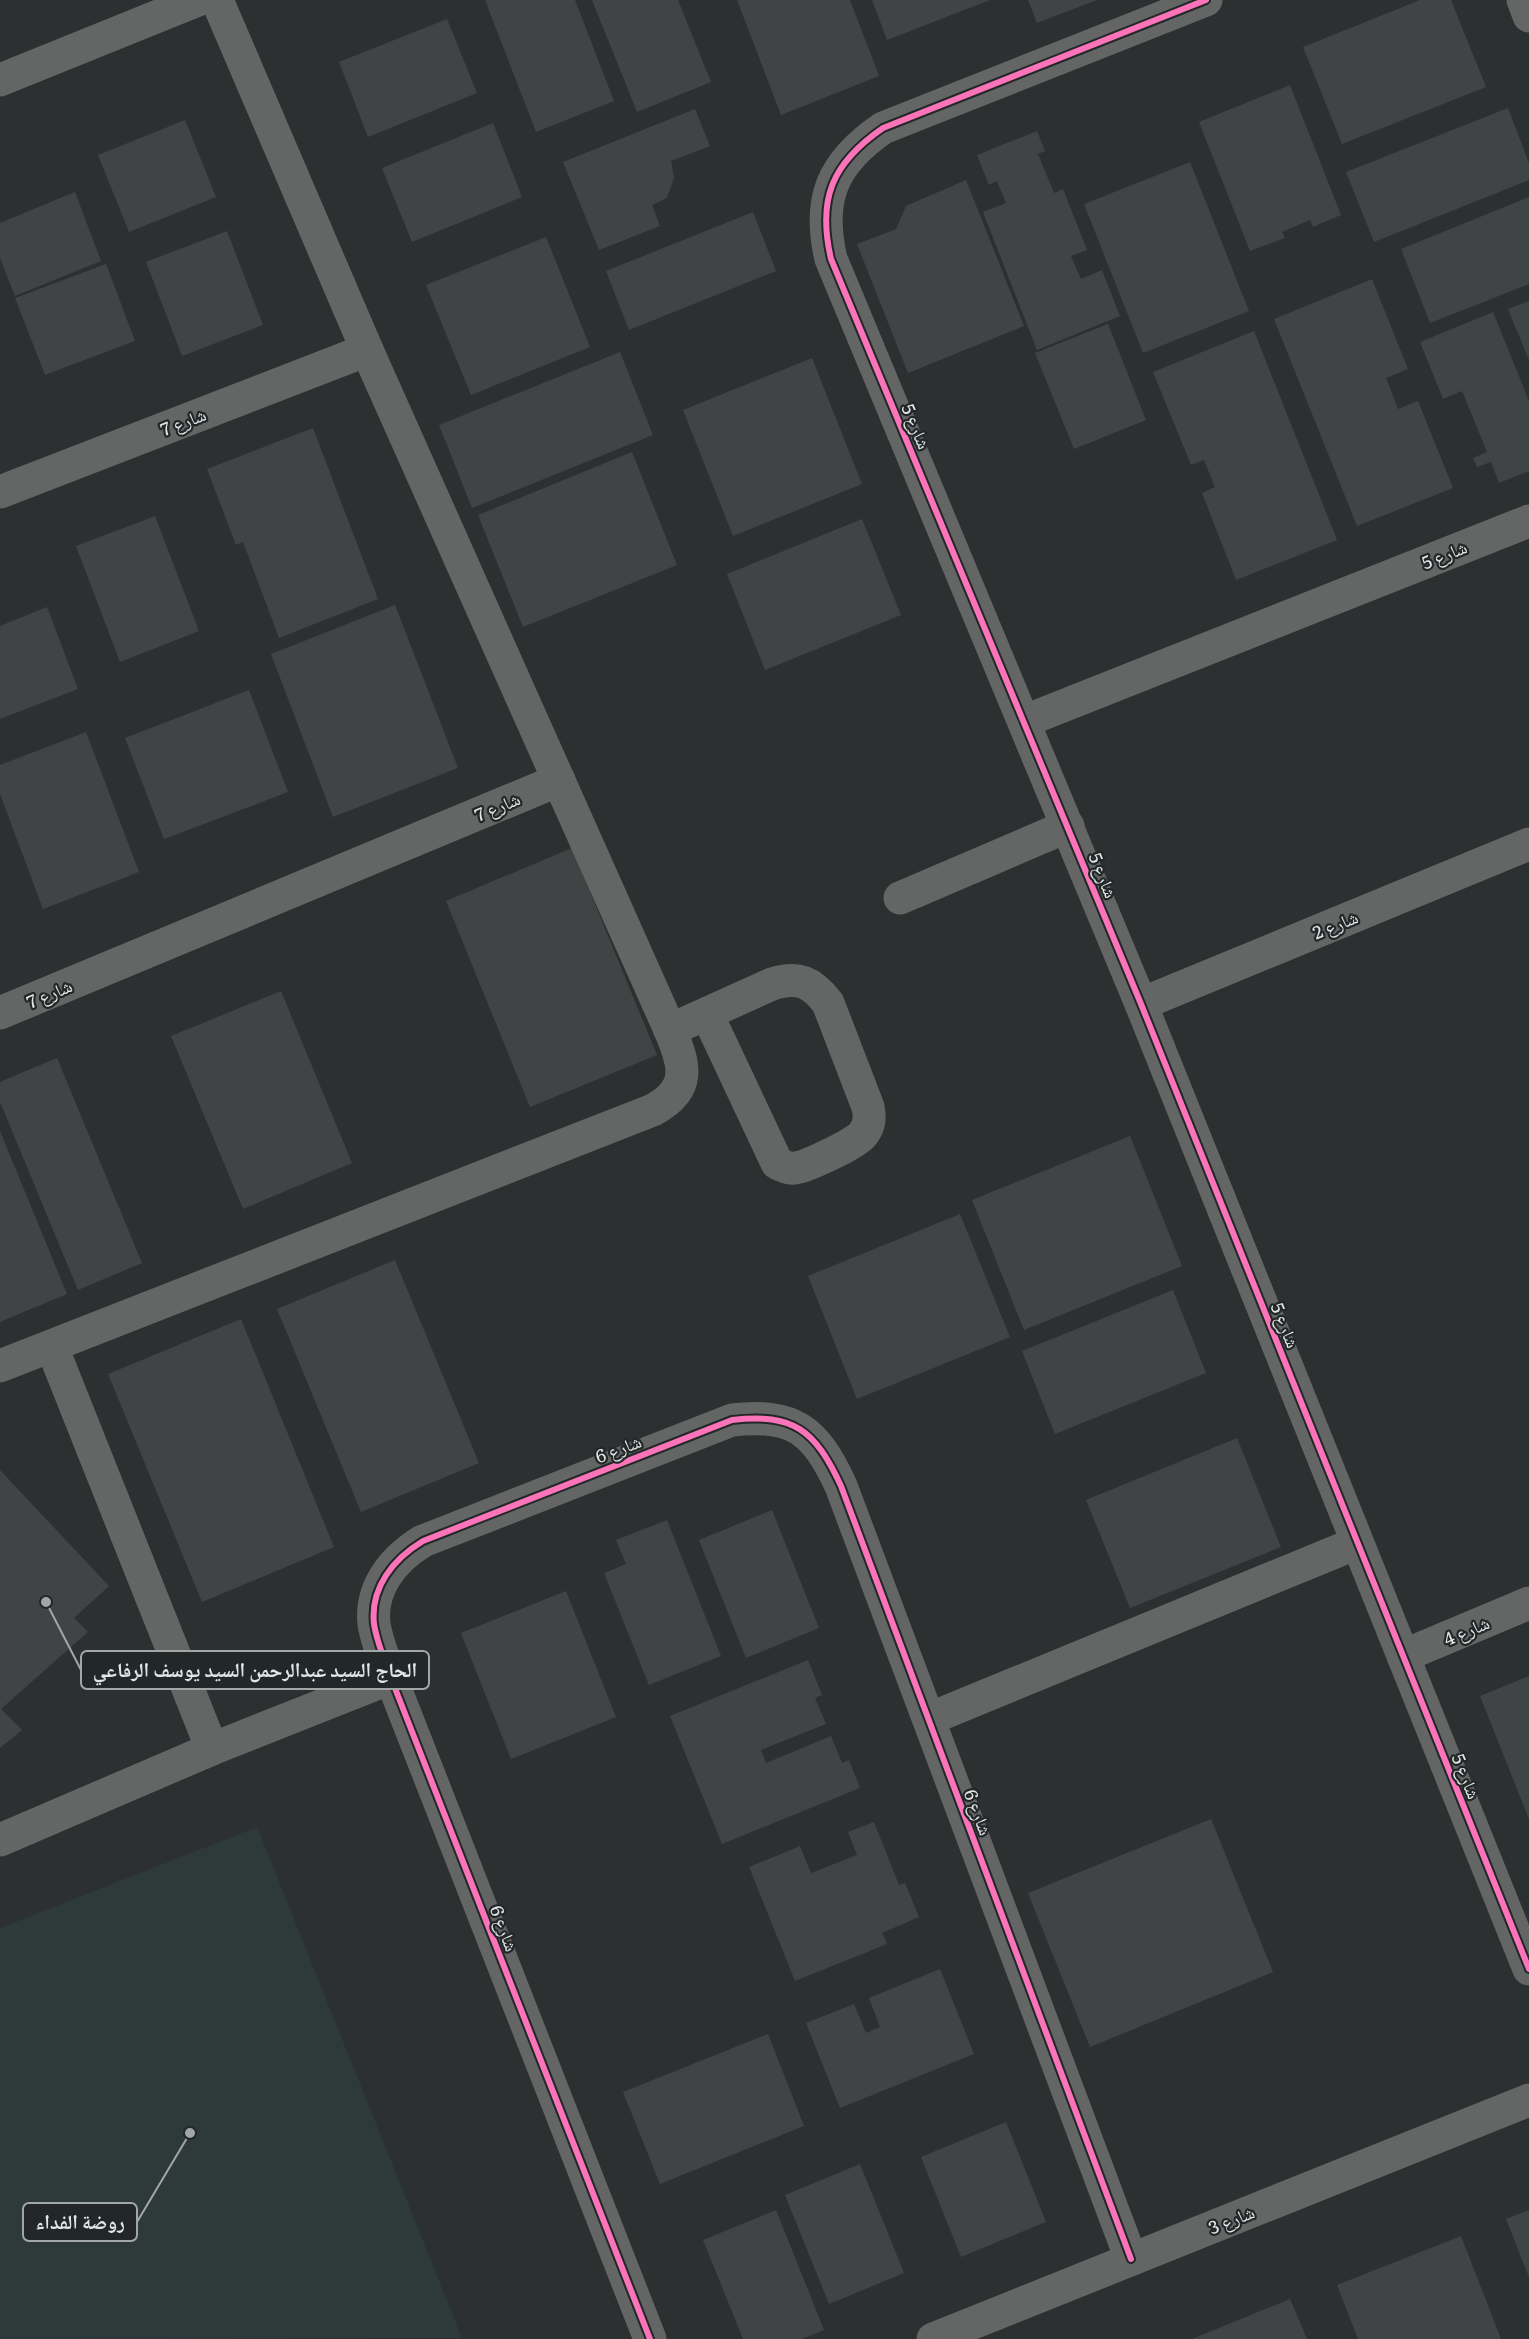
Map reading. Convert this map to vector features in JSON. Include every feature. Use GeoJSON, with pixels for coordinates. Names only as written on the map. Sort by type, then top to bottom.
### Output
{"type":"FeatureCollection","features":[{"type":"Feature","properties":{"kind":"street"},"geometry":{"type":"LineString","coordinates":[[0,80],[198,0]]}},
{"type":"Feature","properties":{"kind":"street"},"geometry":{"type":"LineString","coordinates":[[0,1366],[653,1110],[671,1098],[680,1083],[682,1073],[681,1056],[670,1030],[367,350],[217,0]]}},
{"type":"Feature","properties":{"kind":"street","name":"شارع 5"},"geometry":{"type":"LineString","coordinates":[[1206,0],[883,128],[850,155],[830,189],[825,232],[831,259],[1141,1004],[1529,1969]]}},
{"type":"Feature","properties":{"kind":"street"},"geometry":{"type":"LineString","coordinates":[[1523,0],[1529,16]]}},
{"type":"Feature","properties":{"kind":"street","name":"شارع 7"},"geometry":{"type":"LineString","coordinates":[[0,492],[367,350]]}},
{"type":"Feature","properties":{"kind":"street","name":"شارع 5"},"geometry":{"type":"LineString","coordinates":[[1025,722],[1529,521]]}},
{"type":"Feature","properties":{"kind":"street","name":"شارع 7"},"geometry":{"type":"LineString","coordinates":[[0,1014],[559,780]]}},
{"type":"Feature","properties":{"kind":"street"},"geometry":{"type":"LineString","coordinates":[[900,898],[1068,826]]}},
{"type":"Feature","properties":{"kind":"street","name":"شارع 2"},"geometry":{"type":"LineString","coordinates":[[1141,1004],[1529,844]]}},
{"type":"Feature","properties":{"kind":"street"},"geometry":{"type":"LineString","coordinates":[[670,1030],[772,984],[787,979],[804,981],[818,989],[828,1003],[868,1107],[870,1118],[862,1136],[854,1143],[803,1166],[794,1168],[777,1162],[707,1014]]}},
{"type":"Feature","properties":{"kind":"street"},"geometry":{"type":"LineString","coordinates":[[52,1347],[212,1749]]}},
{"type":"Feature","properties":{"kind":"street","name":"شارع 6"},"geometry":{"type":"LineString","coordinates":[[650,2339],[391,1678],[374,1624],[375,1603],[388,1571],[399,1558],[432,1537],[732,1420],[765,1418],[781,1420],[794,1425],[818,1444],[829,1460],[841,1486],[1131,2259]]}},
{"type":"Feature","properties":{"kind":"street"},"geometry":{"type":"LineString","coordinates":[[929,1719],[1357,1543]]}},
{"type":"Feature","properties":{"kind":"street","name":"شارع 4"},"geometry":{"type":"LineString","coordinates":[[1403,1656],[1529,1603]]}},
{"type":"Feature","properties":{"kind":"street"},"geometry":{"type":"LineString","coordinates":[[0,1840],[212,1749],[391,1678]]}},
{"type":"Feature","properties":{"kind":"street","name":"شارع 3"},"geometry":{"type":"LineString","coordinates":[[933,2339],[1529,2100]]}},
{"type":"Feature","properties":{"kind":"shaded area"},"geometry":{"type":"Polygon","coordinates":[[[257,1827],[462,2338],[0,2339],[0,1928],[257,1827]]]}},
{"type":"Feature","properties":{"kind":"building"},"geometry":{"type":"Polygon","coordinates":[[[485,0],[575,0],[614,101],[536,132],[485,0]]]}},
{"type":"Feature","properties":{"kind":"building"},"geometry":{"type":"Polygon","coordinates":[[[592,0],[678,0],[711,82],[637,112],[592,0]]]}},
{"type":"Feature","properties":{"kind":"building"},"geometry":{"type":"Polygon","coordinates":[[[737,0],[850,0],[879,76],[781,115],[737,0]]]}},
{"type":"Feature","properties":{"kind":"building"},"geometry":{"type":"Polygon","coordinates":[[[872,0],[990,0],[887,40],[872,0]]]}},
{"type":"Feature","properties":{"kind":"building"},"geometry":{"type":"Polygon","coordinates":[[[1028,0],[1097,0],[1037,23],[1028,0]]]}},
{"type":"Feature","properties":{"kind":"building"},"geometry":{"type":"Polygon","coordinates":[[[1420,0],[1451,0],[1486,87],[1342,144],[1303,47],[1420,0]]]}},
{"type":"Feature","properties":{"kind":"building"},"geometry":{"type":"Polygon","coordinates":[[[447,19],[477,93],[368,137],[339,62],[447,19]]]}},
{"type":"Feature","properties":{"kind":"building"},"geometry":{"type":"Polygon","coordinates":[[[1290,85],[1341,215],[1313,227],[1310,220],[1282,232],[1285,238],[1250,251],[1199,122],[1290,85]]]}},
{"type":"Feature","properties":{"kind":"building"},"geometry":{"type":"Polygon","coordinates":[[[1508,108],[1529,163],[1529,180],[1374,242],[1346,172],[1508,108]]]}},
{"type":"Feature","properties":{"kind":"building"},"geometry":{"type":"Polygon","coordinates":[[[695,109],[710,146],[671,161],[674,178],[667,198],[652,205],[660,226],[599,250],[563,162],[695,109]]]}},
{"type":"Feature","properties":{"kind":"building"},"geometry":{"type":"Polygon","coordinates":[[[185,120],[216,197],[129,232],[98,155],[185,120]]]}},
{"type":"Feature","properties":{"kind":"building"},"geometry":{"type":"Polygon","coordinates":[[[493,123],[522,197],[412,242],[382,168],[493,123]]]}},
{"type":"Feature","properties":{"kind":"building"},"geometry":{"type":"Polygon","coordinates":[[[1037,131],[1045,151],[1038,154],[1054,193],[1063,189],[1087,250],[1071,256],[1081,279],[1102,270],[1120,316],[1037,350],[983,212],[1006,203],[997,181],[989,185],[977,155],[1037,131]]]}},
{"type":"Feature","properties":{"kind":"building"},"geometry":{"type":"Polygon","coordinates":[[[1190,162],[1249,311],[1143,353],[1084,204],[1190,162]]]}},
{"type":"Feature","properties":{"kind":"building"},"geometry":{"type":"Polygon","coordinates":[[[966,180],[1024,326],[908,373],[857,244],[896,229],[906,206],[966,180]]]}},
{"type":"Feature","properties":{"kind":"building"},"geometry":{"type":"Polygon","coordinates":[[[75,192],[101,261],[15,296],[0,258],[0,223],[75,192]]]}},
{"type":"Feature","properties":{"kind":"building"},"geometry":{"type":"Polygon","coordinates":[[[1529,197],[1529,284],[1430,323],[1401,249],[1529,197]]]}},
{"type":"Feature","properties":{"kind":"building"},"geometry":{"type":"Polygon","coordinates":[[[753,212],[776,271],[629,330],[606,271],[753,212]]]}},
{"type":"Feature","properties":{"kind":"building"},"geometry":{"type":"Polygon","coordinates":[[[227,231],[263,325],[182,356],[146,262],[227,231]]]}},
{"type":"Feature","properties":{"kind":"building"},"geometry":{"type":"Polygon","coordinates":[[[546,237],[590,347],[471,395],[426,285],[546,237]]]}},
{"type":"Feature","properties":{"kind":"building"},"geometry":{"type":"Polygon","coordinates":[[[106,264],[135,341],[45,375],[15,298],[106,264]]]}},
{"type":"Feature","properties":{"kind":"building"},"geometry":{"type":"Polygon","coordinates":[[[1372,279],[1408,369],[1386,378],[1398,409],[1418,401],[1453,488],[1357,526],[1274,319],[1372,279]]]}},
{"type":"Feature","properties":{"kind":"building"},"geometry":{"type":"Polygon","coordinates":[[[1529,301],[1529,360],[1508,309],[1529,301]]]}},
{"type":"Feature","properties":{"kind":"building"},"geometry":{"type":"Polygon","coordinates":[[[1493,312],[1529,401],[1529,471],[1499,483],[1491,462],[1477,467],[1473,458],[1487,452],[1462,391],[1443,399],[1420,342],[1493,312]]]}},
{"type":"Feature","properties":{"kind":"building"},"geometry":{"type":"Polygon","coordinates":[[[1108,324],[1146,420],[1074,449],[1035,353],[1108,324]]]}},
{"type":"Feature","properties":{"kind":"building"},"geometry":{"type":"Polygon","coordinates":[[[1254,331],[1337,540],[1236,580],[1202,493],[1215,487],[1204,460],[1191,465],[1153,372],[1254,331]]]}},
{"type":"Feature","properties":{"kind":"building"},"geometry":{"type":"Polygon","coordinates":[[[620,352],[653,435],[472,508],[439,425],[620,352]]]}},
{"type":"Feature","properties":{"kind":"building"},"geometry":{"type":"Polygon","coordinates":[[[812,358],[862,484],[733,536],[683,410],[812,358]]]}},
{"type":"Feature","properties":{"kind":"building"},"geometry":{"type":"Polygon","coordinates":[[[313,428],[378,599],[279,638],[243,542],[236,545],[207,469],[313,428]]]}},
{"type":"Feature","properties":{"kind":"building"},"geometry":{"type":"Polygon","coordinates":[[[632,452],[677,565],[523,627],[478,515],[632,452]]]}},
{"type":"Feature","properties":{"kind":"building"},"geometry":{"type":"Polygon","coordinates":[[[155,516],[199,631],[120,662],[76,546],[155,516]]]}},
{"type":"Feature","properties":{"kind":"building"},"geometry":{"type":"Polygon","coordinates":[[[862,519],[901,615],[765,670],[727,574],[862,519]]]}},
{"type":"Feature","properties":{"kind":"building"},"geometry":{"type":"Polygon","coordinates":[[[395,605],[458,768],[333,817],[271,654],[395,605]]]}},
{"type":"Feature","properties":{"kind":"building"},"geometry":{"type":"Polygon","coordinates":[[[47,607],[78,689],[0,719],[0,626],[47,607]]]}},
{"type":"Feature","properties":{"kind":"building"},"geometry":{"type":"Polygon","coordinates":[[[249,690],[288,792],[164,839],[125,738],[249,690]]]}},
{"type":"Feature","properties":{"kind":"building"},"geometry":{"type":"Polygon","coordinates":[[[86,732],[139,872],[43,909],[0,794],[0,765],[86,732]]]}},
{"type":"Feature","properties":{"kind":"building"},"geometry":{"type":"Polygon","coordinates":[[[572,848],[657,1055],[530,1107],[446,901],[572,848]]]}},
{"type":"Feature","properties":{"kind":"building"},"geometry":{"type":"Polygon","coordinates":[[[281,991],[352,1163],[243,1209],[171,1036],[281,991]]]}},
{"type":"Feature","properties":{"kind":"building"},"geometry":{"type":"Polygon","coordinates":[[[57,1058],[142,1263],[78,1290],[0,1102],[0,1082],[57,1058]]]}},
{"type":"Feature","properties":{"kind":"building"},"geometry":{"type":"Polygon","coordinates":[[[0,1131],[67,1294],[0,1322],[0,1131]]]}},
{"type":"Feature","properties":{"kind":"building"},"geometry":{"type":"Polygon","coordinates":[[[1130,1136],[1182,1266],[1024,1330],[972,1200],[1130,1136]]]}},
{"type":"Feature","properties":{"kind":"building"},"geometry":{"type":"Polygon","coordinates":[[[960,1214],[1010,1337],[857,1399],[808,1276],[960,1214]]]}},
{"type":"Feature","properties":{"kind":"building"},"geometry":{"type":"Polygon","coordinates":[[[395,1260],[479,1463],[361,1512],[277,1309],[395,1260]]]}},
{"type":"Feature","properties":{"kind":"building"},"geometry":{"type":"Polygon","coordinates":[[[1173,1290],[1206,1373],[1055,1434],[1022,1351],[1173,1290]]]}},
{"type":"Feature","properties":{"kind":"building"},"geometry":{"type":"Polygon","coordinates":[[[241,1319],[334,1547],[202,1602],[108,1374],[241,1319]]]}},
{"type":"Feature","properties":{"kind":"building"},"geometry":{"type":"Polygon","coordinates":[[[1237,1438],[1281,1547],[1130,1608],[1086,1500],[1237,1438]]]}},
{"type":"Feature","properties":{"kind":"building"},"geometry":{"type":"Polygon","coordinates":[[[0,1470],[109,1586],[74,1618],[88,1632],[1,1709],[22,1730],[0,1748],[0,1470]]]}},
{"type":"Feature","properties":{"kind":"building"},"geometry":{"type":"Polygon","coordinates":[[[772,1510],[819,1628],[746,1658],[699,1540],[772,1510]]]}},
{"type":"Feature","properties":{"kind":"building"},"geometry":{"type":"Polygon","coordinates":[[[667,1520],[721,1656],[649,1685],[604,1573],[626,1564],[616,1540],[667,1520]]]}},
{"type":"Feature","properties":{"kind":"building"},"geometry":{"type":"Polygon","coordinates":[[[566,1591],[616,1717],[511,1759],[461,1633],[566,1591]]]}},
{"type":"Feature","properties":{"kind":"building"},"geometry":{"type":"Polygon","coordinates":[[[808,1660],[822,1695],[815,1698],[826,1724],[761,1750],[766,1763],[831,1736],[842,1763],[849,1760],[860,1788],[722,1844],[670,1716],[808,1660]]]}},
{"type":"Feature","properties":{"kind":"building"},"geometry":{"type":"Polygon","coordinates":[[[1529,1676],[1529,1819],[1480,1696],[1529,1676]]]}},
{"type":"Feature","properties":{"kind":"building"},"geometry":{"type":"Polygon","coordinates":[[[1211,1819],[1273,1972],[1090,2047],[1028,1893],[1211,1819]]]}},
{"type":"Feature","properties":{"kind":"building"},"geometry":{"type":"Polygon","coordinates":[[[874,1822],[899,1885],[905,1883],[919,1917],[882,1933],[887,1944],[795,1981],[749,1867],[800,1846],[811,1873],[857,1855],[848,1832],[874,1822]]]}},
{"type":"Feature","properties":{"kind":"building"},"geometry":{"type":"Polygon","coordinates":[[[940,1969],[974,2054],[840,2108],[806,2023],[854,2004],[866,2033],[880,2027],[869,1998],[940,1969]]]}},
{"type":"Feature","properties":{"kind":"building"},"geometry":{"type":"Polygon","coordinates":[[[768,2034],[804,2126],[660,2184],[623,2092],[768,2034]]]}},
{"type":"Feature","properties":{"kind":"building"},"geometry":{"type":"Polygon","coordinates":[[[1006,2122],[1046,2222],[961,2257],[921,2157],[1006,2122]]]}},
{"type":"Feature","properties":{"kind":"building"},"geometry":{"type":"Polygon","coordinates":[[[860,2164],[904,2273],[829,2304],[785,2195],[860,2164]]]}},
{"type":"Feature","properties":{"kind":"building"},"geometry":{"type":"Polygon","coordinates":[[[776,2210],[824,2330],[802,2339],[743,2339],[703,2240],[776,2210]]]}},
{"type":"Feature","properties":{"kind":"building"},"geometry":{"type":"Polygon","coordinates":[[[1529,2210],[1529,2277],[1506,2219],[1529,2210]]]}},
{"type":"Feature","properties":{"kind":"building"},"geometry":{"type":"Polygon","coordinates":[[[1461,2236],[1501,2339],[1358,2339],[1337,2285],[1461,2236]]]}},
{"type":"Feature","properties":{"kind":"building"},"geometry":{"type":"Polygon","coordinates":[[[1290,2299],[1307,2339],[1192,2339],[1290,2299]]]}},
{"type":"Feature","properties":{"kind":"cycle path"},"geometry":{"type":"LineString","coordinates":[[1206,0],[883,128],[851,155],[840,169],[828,200],[827,238],[831,259],[1141,1004],[1529,1969]]}},
{"type":"Feature","properties":{"kind":"cycle path"},"geometry":{"type":"LineString","coordinates":[[650,2339],[391,1678],[377,1638],[374,1611],[376,1598],[386,1576],[402,1556],[423,1541],[732,1420],[772,1419],[800,1429],[822,1451],[841,1486],[1131,2259]]}},
{"type":"Feature","properties":{"kind":"place","name":"الحاج السيد عبدالرحمن السيد يوسف الرفاعي"},"geometry":{"type":"Point","coordinates":[46,1602]}},
{"type":"Feature","properties":{"kind":"place","name":"روضة الفداء"},"geometry":{"type":"Point","coordinates":[190,2133]}}]}
